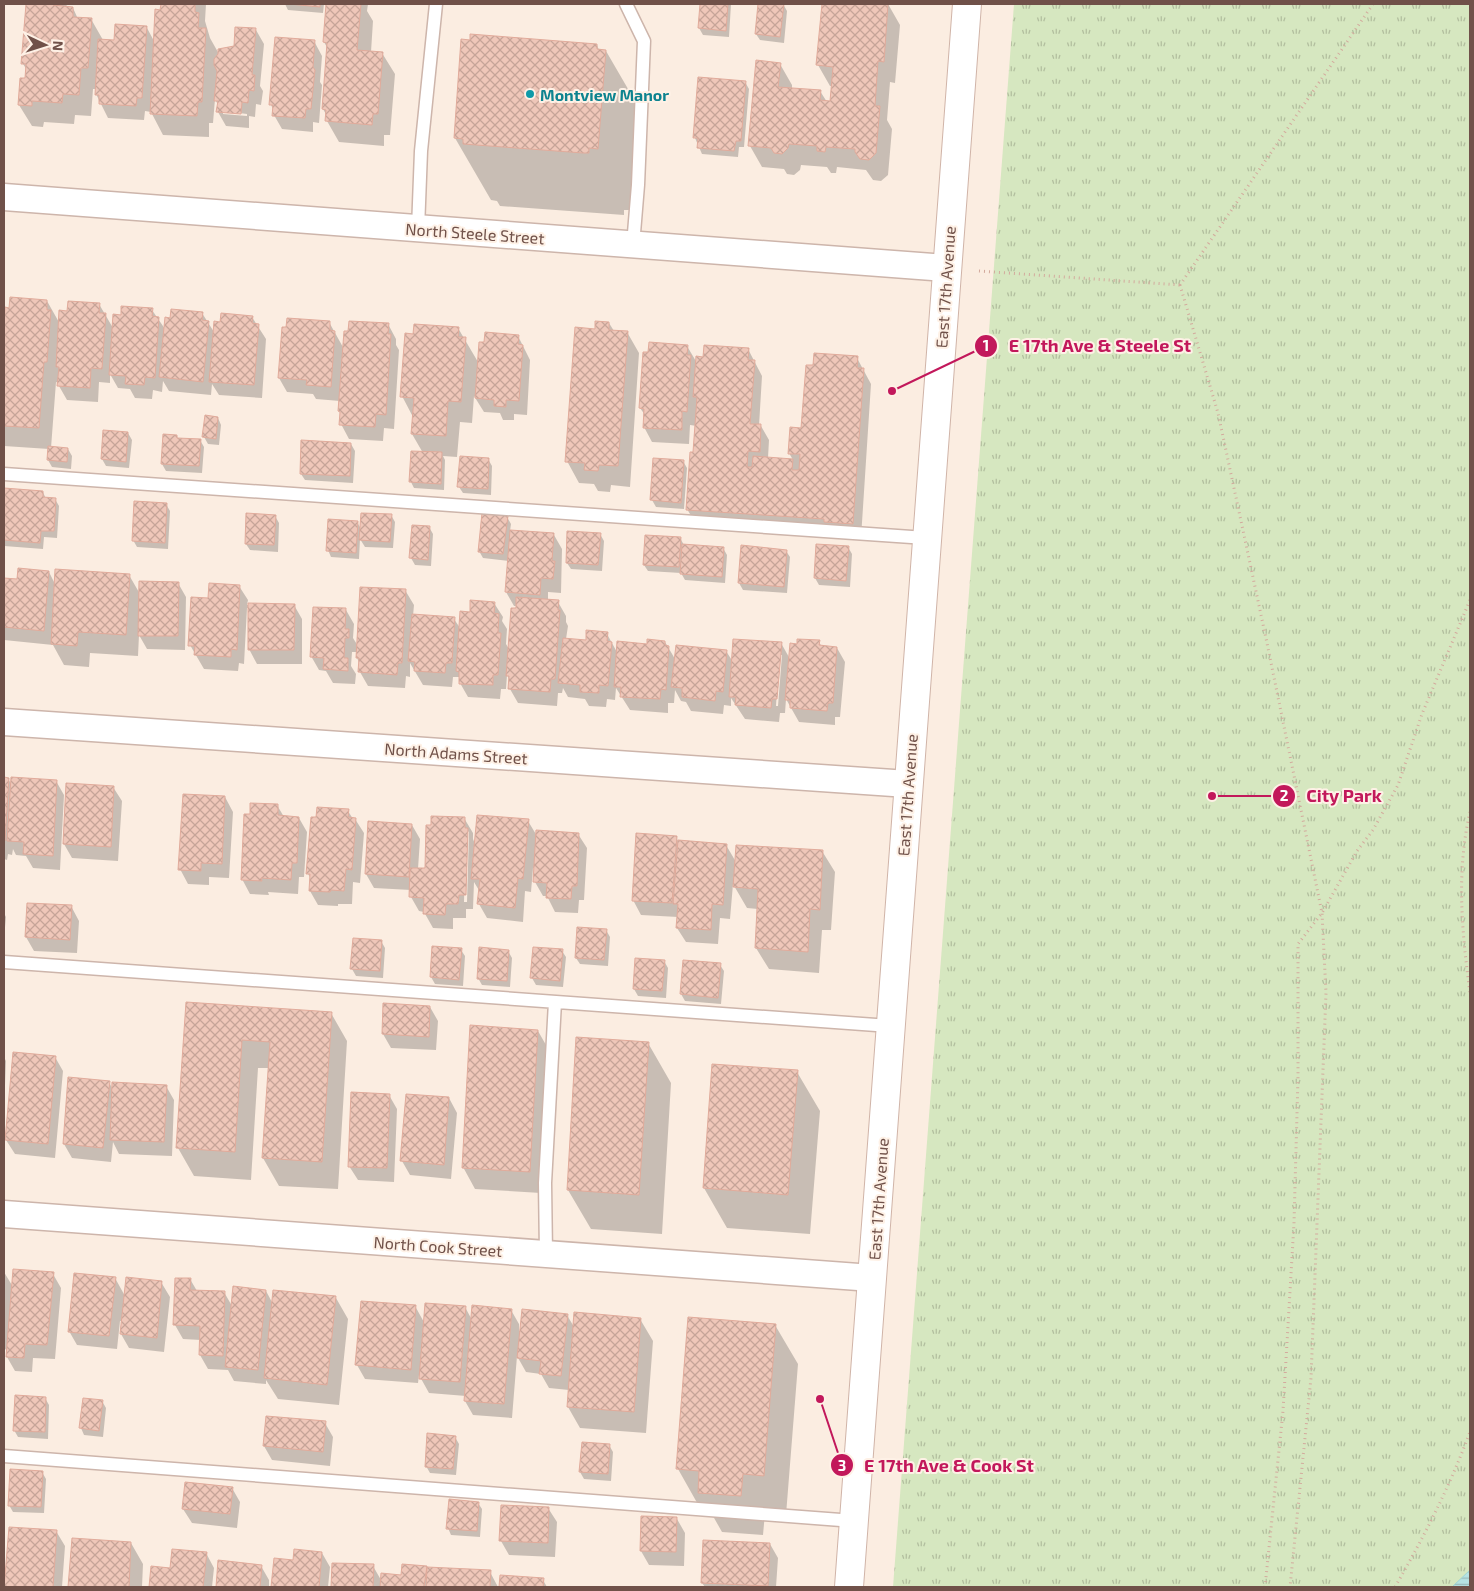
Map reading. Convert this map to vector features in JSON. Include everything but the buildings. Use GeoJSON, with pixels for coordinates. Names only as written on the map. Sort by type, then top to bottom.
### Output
{"type":"FeatureCollection","features":[{"type":"Feature","properties":{"kind":"main road","name":"East 17th Avenue"},"geometry":{"type":"LineString","coordinates":[[849,1587],[967,4]]}},
{"type":"Feature","properties":{"kind":"street","name":"North Steele Street"},"geometry":{"type":"LineString","coordinates":[[4,197],[946,268]]}},
{"type":"Feature","properties":{"kind":"street","name":"North Adams Street"},"geometry":{"type":"LineString","coordinates":[[4,722],[908,784]]}},
{"type":"Feature","properties":{"kind":"street","name":"North Cook Street"},"geometry":{"type":"LineString","coordinates":[[4,1214],[872,1278]]}},
{"type":"Feature","properties":{"kind":"lane"},"geometry":{"type":"LineString","coordinates":[[418,229],[421,151],[436,4]]}},
{"type":"Feature","properties":{"kind":"lane"},"geometry":{"type":"LineString","coordinates":[[626,4],[644,41],[638,185],[633,245]]}},
{"type":"Feature","properties":{"kind":"lane"},"geometry":{"type":"LineString","coordinates":[[4,474],[926,538]]}},
{"type":"Feature","properties":{"kind":"lane"},"geometry":{"type":"LineString","coordinates":[[4,962],[890,1026]]}},
{"type":"Feature","properties":{"kind":"lane"},"geometry":{"type":"LineString","coordinates":[[546,1254],[545,1183],[555,1002]]}},
{"type":"Feature","properties":{"kind":"lane"},"geometry":{"type":"LineString","coordinates":[[4,1456],[854,1521]]}},
{"type":"Feature","properties":{"kind":"path"},"geometry":{"type":"LineString","coordinates":[[1180,285],[1373,4]]}},
{"type":"Feature","properties":{"kind":"path"},"geometry":{"type":"LineString","coordinates":[[946,268],[1180,285]]}},
{"type":"Feature","properties":{"kind":"path"},"geometry":{"type":"LineString","coordinates":[[1180,285],[1218,413],[1322,913],[1326,992],[1311,1378],[1290,1587]]}},
{"type":"Feature","properties":{"kind":"path"},"geometry":{"type":"LineString","coordinates":[[1265,1587],[1283,1411],[1294,1223],[1298,1076],[1298,944],[1322,913],[1358,851],[1373,830],[1398,784],[1422,714],[1470,600]]}},
{"type":"Feature","properties":{"kind":"path"},"geometry":{"type":"LineString","coordinates":[[1470,812],[1461,868],[1462,935],[1470,993]]}},
{"type":"Feature","properties":{"kind":"path"},"geometry":{"type":"LineString","coordinates":[[1395,1587],[1425,1535],[1453,1476],[1470,1432]]}},
{"type":"Feature","properties":{"kind":"green space"},"geometry":{"type":"Polygon","coordinates":[[[1014,4],[1470,4],[1470,1587],[893,1587],[1014,4]]]}},
{"type":"Feature","properties":{"kind":"water"},"geometry":{"type":"Polygon","coordinates":[[[1470,1570],[1470,1587],[1452,1587],[1470,1570]]]}},
{"type":"Feature","properties":{"kind":"place","name":"Montview Manor"},"geometry":{"type":"Point","coordinates":[530,94]}},
{"type":"Feature","properties":{"kind":"place","name":"E 17th Ave & Steele St"},"geometry":{"type":"Point","coordinates":[892,391]}},
{"type":"Feature","properties":{"kind":"place","name":"City Park"},"geometry":{"type":"Point","coordinates":[1212,796]}},
{"type":"Feature","properties":{"kind":"place","name":"E 17th Ave & Cook St"},"geometry":{"type":"Point","coordinates":[820,1399]}}]}
